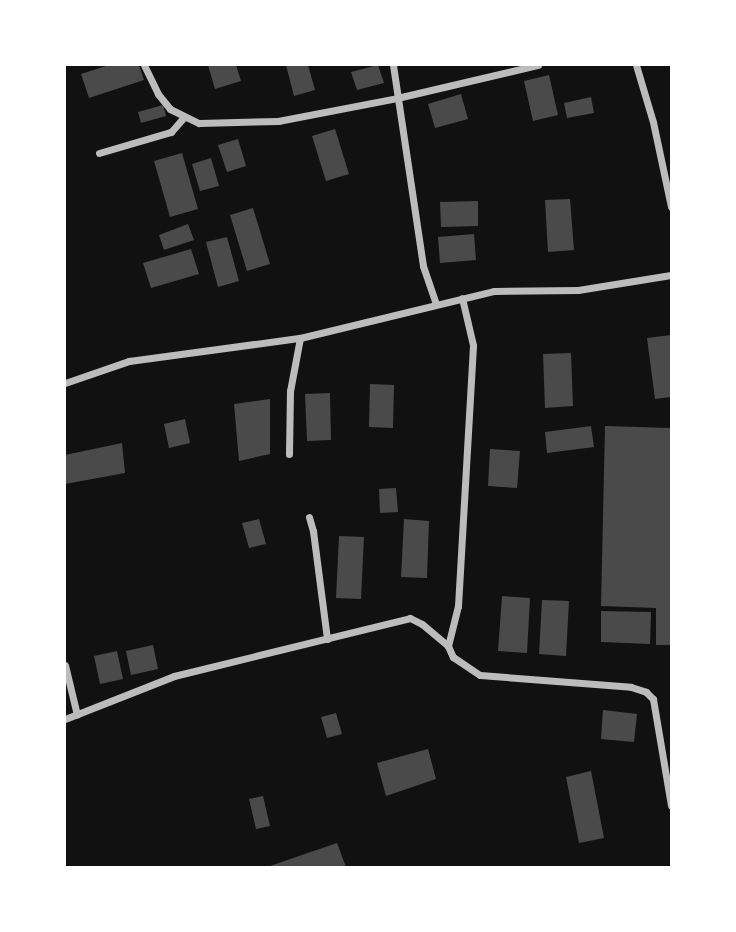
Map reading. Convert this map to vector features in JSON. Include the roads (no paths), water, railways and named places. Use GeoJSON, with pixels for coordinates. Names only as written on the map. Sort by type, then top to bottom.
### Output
{"type":"FeatureCollection","features":[{"type":"Feature","properties":{"kind":"street"},"geometry":{"type":"LineString","coordinates":[[144,65],[158,94],[183,118],[199,123],[278,121],[397,98],[538,65]]}},
{"type":"Feature","properties":{"kind":"street"},"geometry":{"type":"LineString","coordinates":[[393,65],[423,266],[436,304]]}},
{"type":"Feature","properties":{"kind":"street"},"geometry":{"type":"LineString","coordinates":[[636,65],[671,207]]}},
{"type":"Feature","properties":{"kind":"street"},"geometry":{"type":"LineString","coordinates":[[99,153],[171,132],[183,118]]}},
{"type":"Feature","properties":{"kind":"street"},"geometry":{"type":"LineString","coordinates":[[65,383],[129,361],[300,338],[494,291],[578,290],[671,275]]}},
{"type":"Feature","properties":{"kind":"street"},"geometry":{"type":"LineString","coordinates":[[448,646],[458,607],[473,345],[462,298]]}},
{"type":"Feature","properties":{"kind":"street"},"geometry":{"type":"LineString","coordinates":[[289,454],[290,391],[300,338]]}},
{"type":"Feature","properties":{"kind":"street"},"geometry":{"type":"LineString","coordinates":[[309,517],[327,639]]}},
{"type":"Feature","properties":{"kind":"street"},"geometry":{"type":"LineString","coordinates":[[65,719],[174,676],[410,618],[422,624],[448,646],[453,657],[480,675],[631,687],[646,692],[653,699],[671,804]]}},
{"type":"Feature","properties":{"kind":"street"},"geometry":{"type":"LineString","coordinates":[[65,665],[77,715]]}}]}
